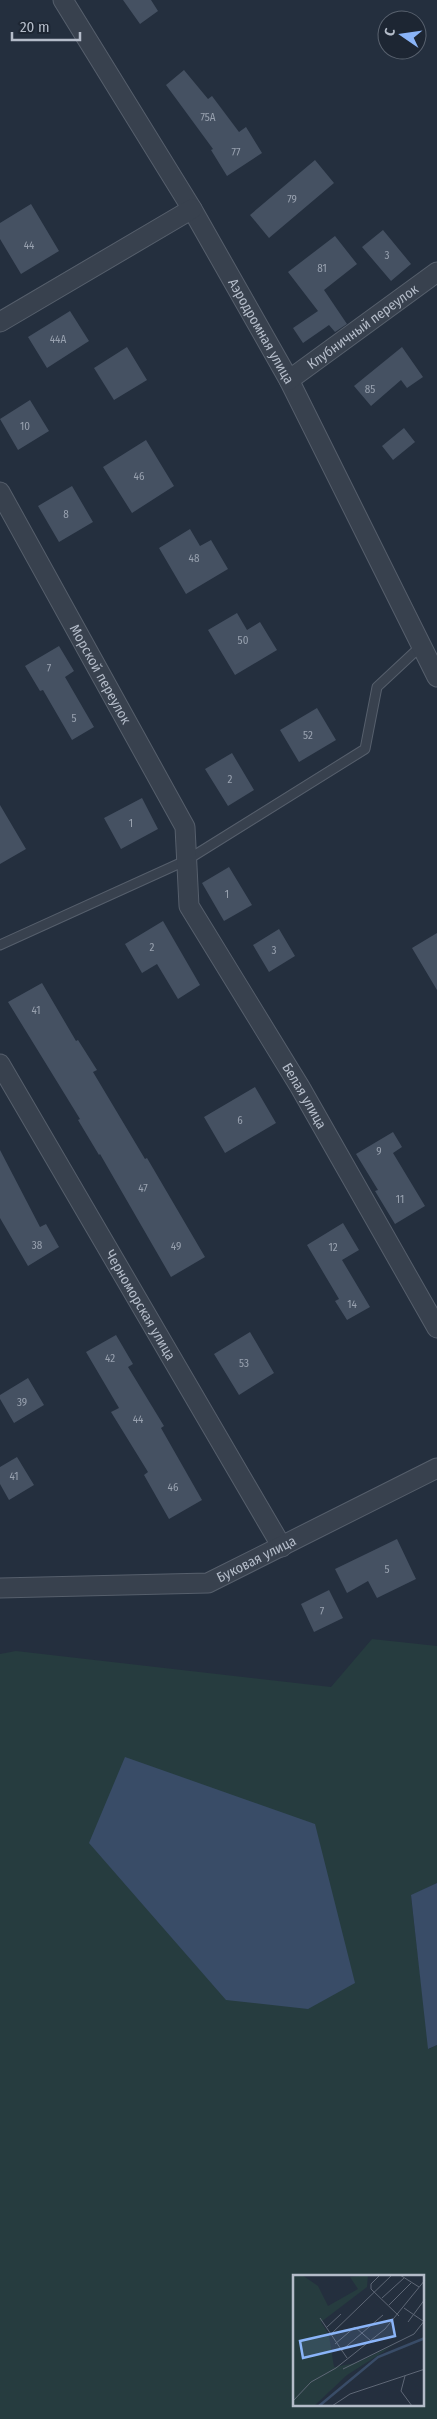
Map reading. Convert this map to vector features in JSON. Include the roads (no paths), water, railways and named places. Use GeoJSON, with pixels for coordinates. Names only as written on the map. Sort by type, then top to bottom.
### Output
{"type":"FeatureCollection","features":[{"type":"Feature","properties":{"kind":"street","name":"Аэродромная улица"},"geometry":{"type":"LineString","coordinates":[[63,0],[192,209],[289,380],[437,677]]}},
{"type":"Feature","properties":{"kind":"street"},"geometry":{"type":"LineString","coordinates":[[0,322],[192,209]]}},
{"type":"Feature","properties":{"kind":"street","name":"Клубничный переулок"},"geometry":{"type":"LineString","coordinates":[[289,380],[437,272]]}},
{"type":"Feature","properties":{"kind":"street","name":"Морской переулок"},"geometry":{"type":"LineString","coordinates":[[0,492],[185,827],[187,860]]}},
{"type":"Feature","properties":{"kind":"street","name":"Белая улица"},"geometry":{"type":"LineString","coordinates":[[187,860],[189,906],[300,1087],[437,1328]]}},
{"type":"Feature","properties":{"kind":"street","name":"Черноморская улица"},"geometry":{"type":"LineString","coordinates":[[0,1064],[282,1547]]}},
{"type":"Feature","properties":{"kind":"street","name":"Буковая улица"},"geometry":{"type":"LineString","coordinates":[[2,1584],[208,1583],[437,1468]]}},
{"type":"Feature","properties":{"kind":"lane"},"geometry":{"type":"LineString","coordinates":[[0,945],[187,860],[365,749],[377,687],[421,646]]}},
{"type":"Feature","properties":{"kind":"water"},"geometry":{"type":"Polygon","coordinates":[[[125,1757],[315,1824],[355,1983],[308,2009],[226,2000],[89,1843],[125,1757]]]}},
{"type":"Feature","properties":{"kind":"water"},"geometry":{"type":"Polygon","coordinates":[[[437,1883],[437,2045],[428,2049],[411,1895],[437,1883]]]}}]}
